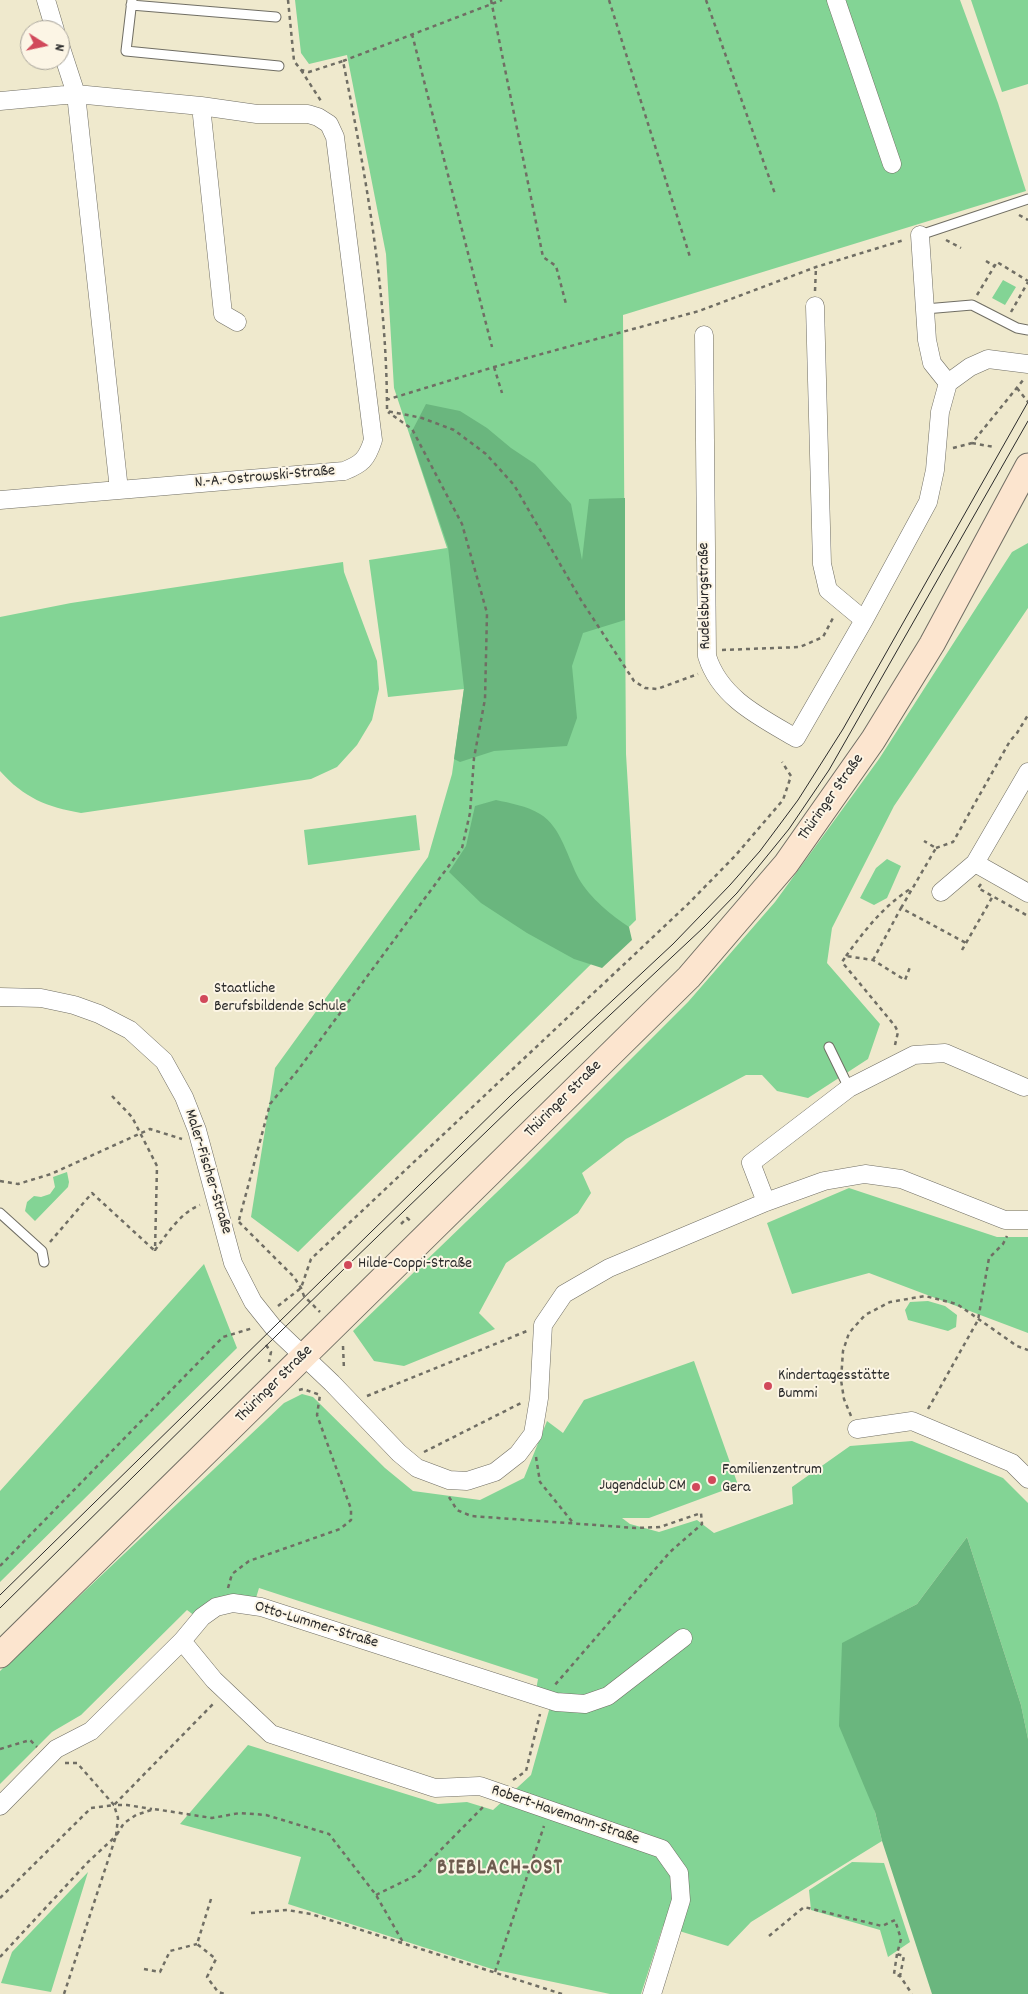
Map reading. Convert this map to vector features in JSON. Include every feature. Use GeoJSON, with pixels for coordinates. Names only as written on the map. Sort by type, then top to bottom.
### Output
{"type":"FeatureCollection","features":[{"type":"Feature","properties":{"kind":"main road","name":"Thüringer Straße"},"geometry":{"type":"LineString","coordinates":[[0,1655],[689,977],[786,864],[873,740],[932,644],[1028,466]]}},
{"type":"Feature","properties":{"kind":"street"},"geometry":{"type":"LineString","coordinates":[[46,0],[52,20]]}},
{"type":"Feature","properties":{"kind":"street"},"geometry":{"type":"LineString","coordinates":[[836,0],[892,164]]}},
{"type":"Feature","properties":{"kind":"street"},"geometry":{"type":"LineString","coordinates":[[0,500],[119,490],[76,94],[68,70]]}},
{"type":"Feature","properties":{"kind":"street"},"geometry":{"type":"LineString","coordinates":[[0,101],[76,94],[201,106],[257,114],[308,114],[324,121]]}},
{"type":"Feature","properties":{"kind":"street"},"geometry":{"type":"LineString","coordinates":[[201,106],[223,314],[237,322]]}},
{"type":"Feature","properties":{"kind":"street","name":"N.-A.-Ostrowski-Straße"},"geometry":{"type":"LineString","coordinates":[[119,490],[344,471],[358,465],[369,454],[373,440],[335,137],[329,124],[324,121]]}},
{"type":"Feature","properties":{"kind":"street"},"geometry":{"type":"LineString","coordinates":[[920,236],[927,340],[932,363],[948,383],[970,367],[988,359],[1028,364]]}},
{"type":"Feature","properties":{"kind":"street"},"geometry":{"type":"LineString","coordinates":[[815,306],[822,564],[828,590],[864,620]]}},
{"type":"Feature","properties":{"kind":"street","name":"Rudelsburgstraße"},"geometry":{"type":"LineString","coordinates":[[704,335],[707,651],[711,669],[730,695],[755,714],[796,738],[864,620],[928,502],[935,470],[940,412],[948,383]]}},
{"type":"Feature","properties":{"kind":"street"},"geometry":{"type":"LineString","coordinates":[[941,892],[975,863],[1028,772]]}},
{"type":"Feature","properties":{"kind":"street"},"geometry":{"type":"LineString","coordinates":[[975,863],[1028,894]]}},
{"type":"Feature","properties":{"kind":"street","name":"Maler-Fischer-Straße"},"geometry":{"type":"LineString","coordinates":[[0,997],[41,998],[74,1005],[99,1014],[130,1030],[164,1061],[184,1097],[230,1220],[233,1263],[253,1302],[255,1322],[303,1356]]}},
{"type":"Feature","properties":{"kind":"street"},"geometry":{"type":"LineString","coordinates":[[766,1202],[751,1163],[849,1088],[914,1056],[945,1053],[1024,1087]]}},
{"type":"Feature","properties":{"kind":"street"},"geometry":{"type":"LineString","coordinates":[[303,1356],[332,1383],[399,1453],[417,1468],[448,1480],[467,1481],[495,1472],[518,1454],[533,1434],[540,1398],[543,1325],[564,1294],[609,1268],[766,1202],[824,1181],[864,1174],[901,1179],[1005,1220],[1021,1220]]}},
{"type":"Feature","properties":{"kind":"street"},"geometry":{"type":"LineString","coordinates":[[857,1429],[912,1421],[1012,1463],[1028,1479]]}},
{"type":"Feature","properties":{"kind":"street"},"geometry":{"type":"LineString","coordinates":[[0,1806],[56,1749],[91,1731],[182,1641],[202,1617],[216,1607],[228,1604]]}},
{"type":"Feature","properties":{"kind":"street","name":"Otto-Lummer-Straße"},"geometry":{"type":"LineString","coordinates":[[228,1604],[261,1607],[556,1702],[585,1704],[608,1696],[684,1638]]}},
{"type":"Feature","properties":{"kind":"street","name":"Robert-Havemann-Straße"},"geometry":{"type":"LineString","coordinates":[[182,1641],[226,1691],[271,1734],[434,1788],[480,1786],[662,1849],[680,1874],[681,1900],[652,1994]]}},
{"type":"Feature","properties":{"kind":"lane"},"geometry":{"type":"LineString","coordinates":[[276,17],[131,3],[126,51],[279,66]]}},
{"type":"Feature","properties":{"kind":"lane"},"geometry":{"type":"LineString","coordinates":[[920,236],[1028,198]]}},
{"type":"Feature","properties":{"kind":"lane"},"geometry":{"type":"LineString","coordinates":[[925,308],[972,305],[1017,328],[1028,330]]}},
{"type":"Feature","properties":{"kind":"lane"},"geometry":{"type":"LineString","coordinates":[[829,1047],[849,1088]]}},
{"type":"Feature","properties":{"kind":"lane"},"geometry":{"type":"LineString","coordinates":[[0,1213],[42,1251],[44,1262]]}},
{"type":"Feature","properties":{"kind":"path"},"geometry":{"type":"LineString","coordinates":[[343,61],[492,2],[502,0]]}},
{"type":"Feature","properties":{"kind":"path"},"geometry":{"type":"LineString","coordinates":[[609,0],[690,258]]}},
{"type":"Feature","properties":{"kind":"path"},"geometry":{"type":"LineString","coordinates":[[706,0],[775,194]]}},
{"type":"Feature","properties":{"kind":"path"},"geometry":{"type":"LineString","coordinates":[[492,2],[543,257],[556,266],[566,304]]}},
{"type":"Feature","properties":{"kind":"path"},"geometry":{"type":"LineString","coordinates":[[412,34],[492,347]]}},
{"type":"Feature","properties":{"kind":"path"},"geometry":{"type":"LineString","coordinates":[[301,70],[322,105],[325,114],[324,121]]}},
{"type":"Feature","properties":{"kind":"path"},"geometry":{"type":"LineString","coordinates":[[369,408],[387,400],[494,367],[699,312],[816,267],[920,236]]}},
{"type":"Feature","properties":{"kind":"path"},"geometry":{"type":"LineString","coordinates":[[986,262],[994,266]]}},
{"type":"Feature","properties":{"kind":"path"},"geometry":{"type":"LineString","coordinates":[[972,305],[996,262],[1028,281],[1005,322]]}},
{"type":"Feature","properties":{"kind":"path"},"geometry":{"type":"LineString","coordinates":[[815,306],[816,267]]}},
{"type":"Feature","properties":{"kind":"path"},"geometry":{"type":"LineString","coordinates":[[494,367],[502,393]]}},
{"type":"Feature","properties":{"kind":"path"},"geometry":{"type":"LineString","coordinates":[[972,443],[1017,388],[1028,402]]}},
{"type":"Feature","properties":{"kind":"path"},"geometry":{"type":"LineString","coordinates":[[369,408],[422,418],[454,430],[486,454],[514,484],[580,600],[634,680],[645,688],[657,689],[711,669]]}},
{"type":"Feature","properties":{"kind":"path"},"geometry":{"type":"LineString","coordinates":[[349,1376],[343,1370],[344,1339],[304,1296],[294,1277],[230,1220],[270,1104],[304,1063],[462,848],[470,813],[474,758],[485,699],[488,613],[462,524],[412,429],[387,411]]}},
{"type":"Feature","properties":{"kind":"path"},"geometry":{"type":"LineString","coordinates":[[937,452],[972,443],[994,447]]}},
{"type":"Feature","properties":{"kind":"path"},"geometry":{"type":"LineString","coordinates":[[738,650],[800,647],[823,637],[842,602]]}},
{"type":"Feature","properties":{"kind":"path"},"geometry":{"type":"LineString","coordinates":[[874,960],[912,888],[936,848],[952,842],[1010,741],[1028,715]]}},
{"type":"Feature","properties":{"kind":"path"},"geometry":{"type":"LineString","coordinates":[[0,1566],[224,1338],[255,1322],[301,1288],[311,1258],[672,919],[736,856],[783,800],[791,776],[782,762]]}},
{"type":"Feature","properties":{"kind":"path"},"geometry":{"type":"LineString","coordinates":[[924,841],[936,848]]}},
{"type":"Feature","properties":{"kind":"path"},"geometry":{"type":"LineString","coordinates":[[891,1051],[896,1044],[898,1032],[842,962],[868,925],[898,897],[912,888]]}},
{"type":"Feature","properties":{"kind":"path"},"geometry":{"type":"LineString","coordinates":[[962,950],[993,896]]}},
{"type":"Feature","properties":{"kind":"path"},"geometry":{"type":"LineString","coordinates":[[902,908],[966,943]]}},
{"type":"Feature","properties":{"kind":"path"},"geometry":{"type":"LineString","coordinates":[[846,956],[874,960],[905,980],[910,967]]}},
{"type":"Feature","properties":{"kind":"path"},"geometry":{"type":"LineString","coordinates":[[112,1096],[132,1117],[157,1166],[155,1252]]}},
{"type":"Feature","properties":{"kind":"path"},"geometry":{"type":"LineString","coordinates":[[0,1181],[18,1184],[51,1174],[150,1129],[183,1140]]}},
{"type":"Feature","properties":{"kind":"path"},"geometry":{"type":"LineString","coordinates":[[42,1251],[92,1193],[155,1252]]}},
{"type":"Feature","properties":{"kind":"path"},"geometry":{"type":"LineString","coordinates":[[155,1252],[171,1230],[191,1208],[200,1205],[203,1214]]}},
{"type":"Feature","properties":{"kind":"path"},"geometry":{"type":"LineString","coordinates":[[401,1224],[407,1218],[412,1222],[416,1217]]}},
{"type":"Feature","properties":{"kind":"path"},"geometry":{"type":"LineString","coordinates":[[920,1424],[978,1320],[988,1258],[1003,1244],[1021,1220]]}},
{"type":"Feature","properties":{"kind":"path"},"geometry":{"type":"LineString","coordinates":[[857,1429],[844,1400],[841,1380],[842,1351],[849,1333],[865,1315],[890,1302],[925,1296],[957,1304],[1017,1346],[1028,1350]]}},
{"type":"Feature","properties":{"kind":"path"},"geometry":{"type":"LineString","coordinates":[[255,1322],[257,1334]]}},
{"type":"Feature","properties":{"kind":"path"},"geometry":{"type":"LineString","coordinates":[[374,1403],[367,1396],[543,1325]]}},
{"type":"Feature","properties":{"kind":"path"},"geometry":{"type":"LineString","coordinates":[[261,1339],[271,1352],[268,1366]]}},
{"type":"Feature","properties":{"kind":"path"},"geometry":{"type":"LineString","coordinates":[[228,1604],[227,1592],[232,1574],[249,1561],[340,1529],[351,1520],[351,1509],[317,1415],[320,1395],[302,1389],[297,1391]]}},
{"type":"Feature","properties":{"kind":"path"},"geometry":{"type":"LineString","coordinates":[[419,1454],[522,1402]]}},
{"type":"Feature","properties":{"kind":"path"},"geometry":{"type":"LineString","coordinates":[[533,1434],[540,1482],[574,1524]]}},
{"type":"Feature","properties":{"kind":"path"},"geometry":{"type":"LineString","coordinates":[[376,1895],[415,1876],[466,1826],[497,1792],[526,1771],[544,1698],[670,1552],[702,1524],[701,1513],[660,1527],[636,1528],[471,1516],[457,1510],[450,1501],[447,1491],[448,1480]]}},
{"type":"Feature","properties":{"kind":"path"},"geometry":{"type":"LineString","coordinates":[[114,1805],[226,1691]]}},
{"type":"Feature","properties":{"kind":"path"},"geometry":{"type":"LineString","coordinates":[[0,1749],[30,1740],[48,1757],[52,1764],[77,1763],[114,1805],[118,1818],[116,1836],[64,1994]]}},
{"type":"Feature","properties":{"kind":"path"},"geometry":{"type":"LineString","coordinates":[[0,1898],[91,1808],[127,1805],[212,1818],[240,1813],[266,1815],[329,1834],[376,1895],[404,1944]]}},
{"type":"Feature","properties":{"kind":"path"},"geometry":{"type":"LineString","coordinates":[[0,1957],[88,1862],[116,1836],[124,1823],[136,1815],[154,1809]]}},
{"type":"Feature","properties":{"kind":"path"},"geometry":{"type":"LineString","coordinates":[[495,1972],[549,1810]]}},
{"type":"Feature","properties":{"kind":"path"},"geometry":{"type":"LineString","coordinates":[[197,1944],[211,1899]]}},
{"type":"Feature","properties":{"kind":"path"},"geometry":{"type":"LineString","coordinates":[[769,1936],[804,1907],[882,1926],[895,1920],[901,1939],[894,1974],[900,1976],[912,1994]]}},
{"type":"Feature","properties":{"kind":"path"},"geometry":{"type":"LineString","coordinates":[[251,1913],[286,1910],[312,1914],[562,1994]]}},
{"type":"Feature","properties":{"kind":"path"},"geometry":{"type":"LineString","coordinates":[[144,1969],[160,1972],[170,1950],[197,1944]]}},
{"type":"Feature","properties":{"kind":"path"},"geometry":{"type":"LineString","coordinates":[[197,1944],[216,1959],[207,1977],[218,1992],[225,1994]]}},
{"type":"Feature","properties":{"kind":"path"},"geometry":{"type":"LineString","coordinates":[[898,1954],[904,1956],[900,1976]]}},
{"type":"Feature","properties":{"kind":"green space"},"geometry":{"type":"Polygon","coordinates":[[[295,0],[960,0],[998,103],[1026,191],[623,315],[626,754],[636,920],[298,1252],[251,1217],[275,1068],[428,857],[452,774],[464,689],[388,697],[369,560],[447,548],[394,388],[386,254],[347,55],[309,64],[301,53],[295,0]]]}},
{"type":"Feature","properties":{"kind":"green space"},"geometry":{"type":"Polygon","coordinates":[[[971,0],[1028,0],[1028,84],[1002,92],[971,0]]]}},
{"type":"Feature","properties":{"kind":"green space"},"geometry":{"type":"Polygon","coordinates":[[[1003,280],[1016,287],[1005,305],[992,298],[1003,280]]]}},
{"type":"Feature","properties":{"kind":"green space"},"geometry":{"type":"Polygon","coordinates":[[[426,404],[460,411],[487,428],[511,448],[535,464],[571,504],[582,560],[589,499],[625,498],[625,620],[583,633],[572,666],[577,718],[567,746],[494,751],[460,762],[454,759],[464,688],[448,547],[410,435],[426,404]]]}},
{"type":"Feature","properties":{"kind":"green space"},"geometry":{"type":"Polygon","coordinates":[[[1028,543],[1028,608],[894,806],[832,928],[827,963],[880,1024],[868,1059],[808,1098],[777,1091],[762,1075],[746,1075],[626,1139],[582,1173],[591,1193],[578,1213],[506,1263],[479,1313],[495,1329],[404,1366],[374,1361],[353,1331],[524,1166],[688,1002],[775,902],[879,759],[1012,552],[1028,543]]]}},
{"type":"Feature","properties":{"kind":"green space"},"geometry":{"type":"Polygon","coordinates":[[[343,562],[344,572],[377,661],[379,689],[372,720],[357,745],[337,767],[311,779],[81,813],[57,808],[27,795],[0,771],[0,617],[71,603],[343,562]]]}},
{"type":"Feature","properties":{"kind":"green space"},"geometry":{"type":"Polygon","coordinates":[[[496,800],[530,809],[547,819],[559,835],[579,879],[589,893],[616,918],[629,927],[632,940],[602,968],[574,959],[527,933],[481,903],[449,872],[466,846],[475,806],[496,800]]]}},
{"type":"Feature","properties":{"kind":"green space"},"geometry":{"type":"Polygon","coordinates":[[[416,815],[420,850],[308,865],[304,830],[416,815]]]}},
{"type":"Feature","properties":{"kind":"green space"},"geometry":{"type":"Polygon","coordinates":[[[887,859],[901,866],[887,898],[874,905],[860,898],[876,868],[887,859]]]}},
{"type":"Feature","properties":{"kind":"green space"},"geometry":{"type":"Polygon","coordinates":[[[67,1172],[68,1187],[35,1221],[25,1211],[27,1202],[34,1196],[41,1197],[50,1194],[55,1187],[53,1177],[67,1172]]]}},
{"type":"Feature","properties":{"kind":"green space"},"geometry":{"type":"Polygon","coordinates":[[[849,1188],[997,1237],[1028,1237],[1028,1333],[869,1273],[792,1294],[767,1223],[849,1188]]]}},
{"type":"Feature","properties":{"kind":"green space"},"geometry":{"type":"Polygon","coordinates":[[[204,1264],[237,1348],[0,1582],[0,1491],[204,1264]]]}},
{"type":"Feature","properties":{"kind":"green space"},"geometry":{"type":"Polygon","coordinates":[[[928,1301],[945,1306],[957,1315],[956,1327],[948,1331],[908,1320],[905,1310],[910,1302],[928,1301]]]}},
{"type":"Feature","properties":{"kind":"green space"},"geometry":{"type":"Polygon","coordinates":[[[694,1361],[738,1485],[649,1518],[622,1518],[630,1524],[659,1532],[697,1520],[714,1533],[793,1504],[792,1487],[850,1446],[912,1441],[1003,1478],[1028,1503],[1028,1739],[1021,1705],[967,1537],[917,1604],[842,1644],[882,1841],[751,1922],[728,1946],[663,1926],[641,1994],[610,1994],[492,1969],[288,1904],[301,1857],[180,1824],[248,1745],[438,1804],[467,1802],[493,1810],[531,1775],[553,1696],[536,1690],[538,1679],[259,1588],[256,1598],[222,1597],[195,1616],[187,1610],[81,1715],[52,1732],[0,1784],[0,1671],[284,1403],[302,1394],[313,1397],[385,1468],[413,1491],[480,1500],[524,1478],[547,1421],[563,1433],[584,1400],[694,1361]]]}},
{"type":"Feature","properties":{"kind":"green space"},"geometry":{"type":"Polygon","coordinates":[[[967,1537],[1021,1705],[1028,1739],[1028,1994],[932,1994],[882,1841],[875,1812],[839,1726],[842,1643],[917,1604],[967,1537]]]}},
{"type":"Feature","properties":{"kind":"green space"},"geometry":{"type":"Polygon","coordinates":[[[852,1862],[884,1863],[910,1942],[888,1957],[880,1930],[811,1910],[809,1890],[852,1862]]]}},
{"type":"Feature","properties":{"kind":"green space"},"geometry":{"type":"Polygon","coordinates":[[[88,1872],[51,1992],[1,1983],[12,1952],[88,1872]]]}},
{"type":"Feature","properties":{"kind":"tram line"},"geometry":{"type":"LineString","coordinates":[[0,1595],[510,1096],[673,944],[760,851],[798,800],[843,729],[1028,402]]}},
{"type":"Feature","properties":{"kind":"tram line"},"geometry":{"type":"LineString","coordinates":[[0,1608],[348,1265],[517,1102],[704,927],[737,893],[789,829],[829,770],[1028,421]]}},
{"type":"Feature","properties":{"kind":"place","name":"Staatliche Berufsbildende Schule"},"geometry":{"type":"Point","coordinates":[204,999]}},
{"type":"Feature","properties":{"kind":"place","name":"Hilde-Coppi-Straße"},"geometry":{"type":"Point","coordinates":[348,1265]}},
{"type":"Feature","properties":{"kind":"place","name":"Kindertagesstätte Bummi"},"geometry":{"type":"Point","coordinates":[768,1386]}},
{"type":"Feature","properties":{"kind":"place","name":"Familienzentrum Gera"},"geometry":{"type":"Point","coordinates":[712,1480]}},
{"type":"Feature","properties":{"kind":"place","name":"Jugendclub CM"},"geometry":{"type":"Point","coordinates":[696,1487]}},
{"type":"Feature","properties":{"kind":"district","name":"BIEBLACH-OST"},"geometry":{"type":"Point","coordinates":[500,1870]}}]}
